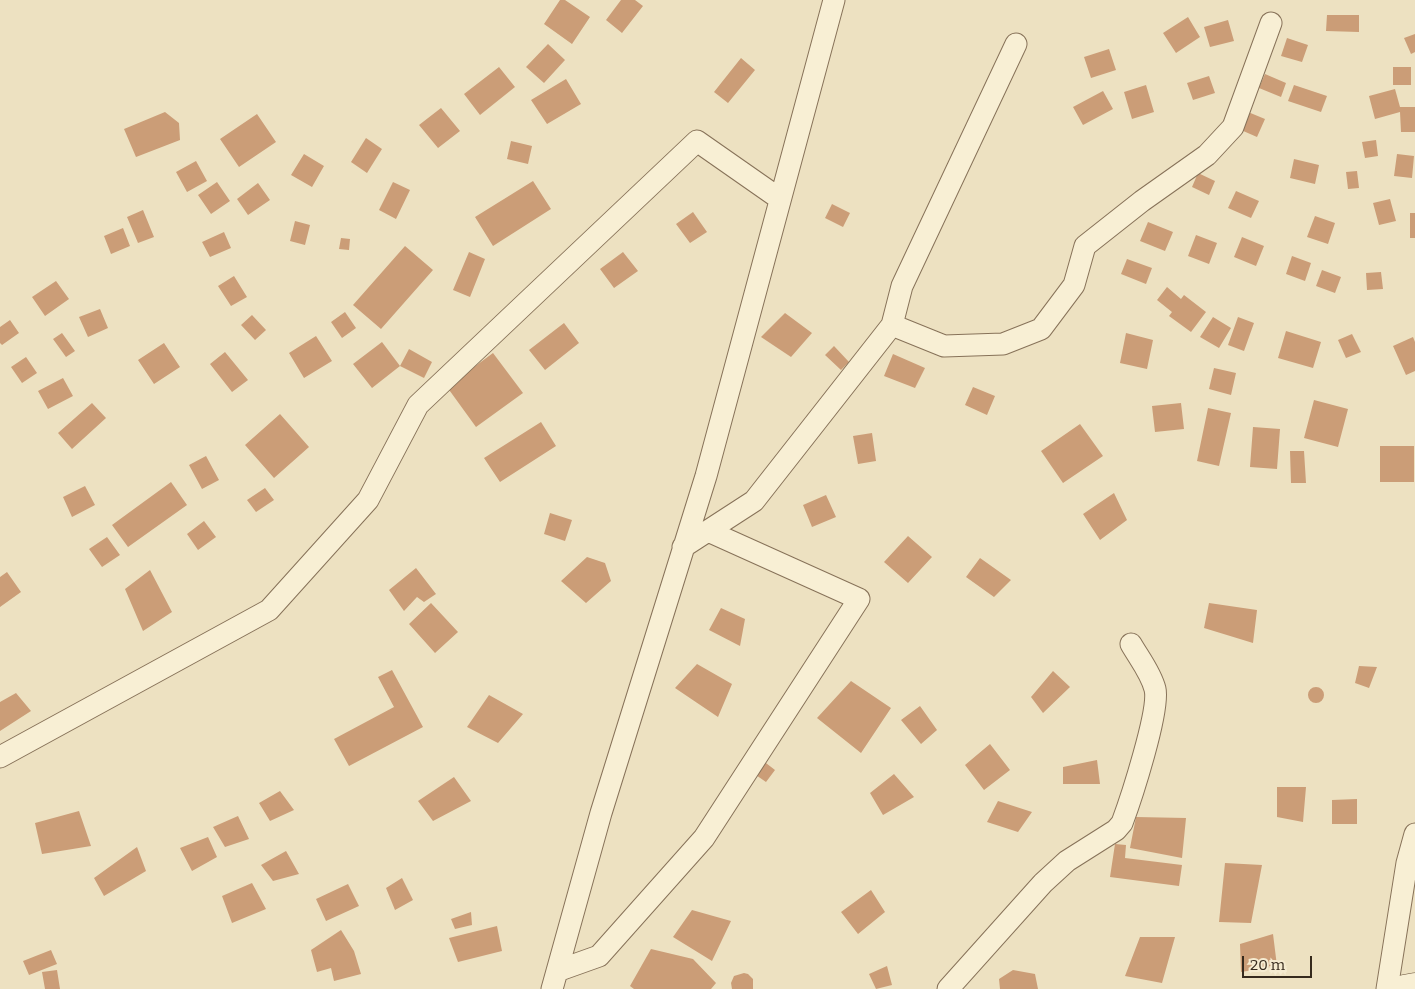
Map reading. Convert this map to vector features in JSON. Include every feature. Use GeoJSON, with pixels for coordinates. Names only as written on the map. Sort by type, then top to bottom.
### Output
{"type":"FeatureCollection","features":[{"type":"Feature","properties":{"kind":"street"},"geometry":{"type":"LineString","coordinates":[[555,980],[601,813],[706,476],[834,0]]}},
{"type":"Feature","properties":{"kind":"street"},"geometry":{"type":"LineString","coordinates":[[892,325],[944,346],[1003,344],[1041,329],[1074,285],[1086,246],[1142,201],[1207,155],[1232,126],[1271,23]]}},
{"type":"Feature","properties":{"kind":"street"},"geometry":{"type":"LineString","coordinates":[[684,547],[754,502],[892,325],[902,286],[1016,44]]}},
{"type":"Feature","properties":{"kind":"street"},"geometry":{"type":"LineString","coordinates":[[0,756],[269,610],[368,500],[418,405],[697,141],[780,199]]}},
{"type":"Feature","properties":{"kind":"street"},"geometry":{"type":"LineString","coordinates":[[555,980],[600,956],[704,838],[859,599],[708,531]]}},
{"type":"Feature","properties":{"kind":"street"},"geometry":{"type":"LineString","coordinates":[[948,989],[1043,883],[1067,861],[1116,830],[1122,823],[1156,702],[1155,688],[1150,676],[1131,644]]}},
{"type":"Feature","properties":{"kind":"street"},"geometry":{"type":"LineString","coordinates":[[1387,989],[1407,863],[1415,834]]}},
{"type":"Feature","properties":{"kind":"street"},"geometry":{"type":"LineString","coordinates":[[1404,989],[1415,987]]}},
{"type":"Feature","properties":{"kind":"building"},"geometry":{"type":"Polygon","coordinates":[[[560,0],[565,0],[590,17],[572,44],[544,24],[560,0]]]}},
{"type":"Feature","properties":{"kind":"building"},"geometry":{"type":"Polygon","coordinates":[[[621,0],[635,0],[643,6],[622,33],[606,20],[621,0]]]}},
{"type":"Feature","properties":{"kind":"building"},"geometry":{"type":"Polygon","coordinates":[[[1327,15],[1359,15],[1359,32],[1326,31],[1327,15]]]}},
{"type":"Feature","properties":{"kind":"building"},"geometry":{"type":"Polygon","coordinates":[[[1188,17],[1200,37],[1176,53],[1163,33],[1188,17]]]}},
{"type":"Feature","properties":{"kind":"building"},"geometry":{"type":"Polygon","coordinates":[[[1228,20],[1234,41],[1210,47],[1204,27],[1228,20]]]}},
{"type":"Feature","properties":{"kind":"building"},"geometry":{"type":"Polygon","coordinates":[[[1415,34],[1415,52],[1411,54],[1404,38],[1415,34]]]}},
{"type":"Feature","properties":{"kind":"building"},"geometry":{"type":"Polygon","coordinates":[[[1287,38],[1308,45],[1302,62],[1281,56],[1287,38]]]}},
{"type":"Feature","properties":{"kind":"building"},"geometry":{"type":"Polygon","coordinates":[[[548,44],[565,60],[544,83],[526,67],[548,44]]]}},
{"type":"Feature","properties":{"kind":"building"},"geometry":{"type":"Polygon","coordinates":[[[1109,49],[1116,70],[1091,78],[1084,57],[1109,49]]]}},
{"type":"Feature","properties":{"kind":"building"},"geometry":{"type":"Polygon","coordinates":[[[741,58],[755,70],[728,103],[714,92],[741,58]]]}},
{"type":"Feature","properties":{"kind":"building"},"geometry":{"type":"Polygon","coordinates":[[[499,67],[515,87],[480,115],[464,94],[499,67]]]}},
{"type":"Feature","properties":{"kind":"building"},"geometry":{"type":"Polygon","coordinates":[[[1393,67],[1411,67],[1411,85],[1393,85],[1393,67]]]}},
{"type":"Feature","properties":{"kind":"building"},"geometry":{"type":"Polygon","coordinates":[[[1265,74],[1286,83],[1281,97],[1259,88],[1265,74]]]}},
{"type":"Feature","properties":{"kind":"building"},"geometry":{"type":"Polygon","coordinates":[[[1209,76],[1215,93],[1193,100],[1187,83],[1209,76]]]}},
{"type":"Feature","properties":{"kind":"building"},"geometry":{"type":"Polygon","coordinates":[[[566,79],[581,104],[547,124],[531,100],[566,79]]]}},
{"type":"Feature","properties":{"kind":"building"},"geometry":{"type":"Polygon","coordinates":[[[1146,85],[1154,112],[1132,119],[1124,92],[1146,85]]]}},
{"type":"Feature","properties":{"kind":"building"},"geometry":{"type":"Polygon","coordinates":[[[1294,85],[1327,96],[1321,112],[1288,101],[1294,85]]]}},
{"type":"Feature","properties":{"kind":"building"},"geometry":{"type":"Polygon","coordinates":[[[1395,89],[1400,107],[1415,107],[1415,132],[1401,132],[1400,112],[1375,119],[1369,96],[1395,89]]]}},
{"type":"Feature","properties":{"kind":"building"},"geometry":{"type":"Polygon","coordinates":[[[1103,91],[1113,109],[1083,125],[1073,107],[1103,91]]]}},
{"type":"Feature","properties":{"kind":"building"},"geometry":{"type":"Polygon","coordinates":[[[441,108],[460,131],[438,148],[419,125],[441,108]]]}},
{"type":"Feature","properties":{"kind":"building"},"geometry":{"type":"Polygon","coordinates":[[[165,112],[179,123],[180,140],[136,157],[124,129],[165,112]]]}},
{"type":"Feature","properties":{"kind":"building"},"geometry":{"type":"Polygon","coordinates":[[[1248,112],[1265,119],[1257,137],[1241,130],[1248,112]]]}},
{"type":"Feature","properties":{"kind":"building"},"geometry":{"type":"Polygon","coordinates":[[[257,114],[276,142],[239,167],[220,139],[257,114]]]}},
{"type":"Feature","properties":{"kind":"building"},"geometry":{"type":"Polygon","coordinates":[[[366,138],[382,149],[367,173],[351,162],[366,138]]]}},
{"type":"Feature","properties":{"kind":"building"},"geometry":{"type":"Polygon","coordinates":[[[1376,140],[1378,156],[1365,158],[1362,142],[1376,140]]]}},
{"type":"Feature","properties":{"kind":"building"},"geometry":{"type":"Polygon","coordinates":[[[511,141],[532,146],[528,164],[507,159],[511,141]]]}},
{"type":"Feature","properties":{"kind":"building"},"geometry":{"type":"Polygon","coordinates":[[[304,154],[324,166],[312,187],[291,175],[304,154]]]}},
{"type":"Feature","properties":{"kind":"building"},"geometry":{"type":"Polygon","coordinates":[[[1397,154],[1414,156],[1412,178],[1394,176],[1397,154]]]}},
{"type":"Feature","properties":{"kind":"building"},"geometry":{"type":"Polygon","coordinates":[[[1294,159],[1319,165],[1315,184],[1290,178],[1294,159]]]}},
{"type":"Feature","properties":{"kind":"building"},"geometry":{"type":"Polygon","coordinates":[[[196,161],[207,181],[187,192],[176,172],[196,161]]]}},
{"type":"Feature","properties":{"kind":"building"},"geometry":{"type":"Polygon","coordinates":[[[1357,171],[1359,188],[1348,189],[1346,172],[1357,171]]]}},
{"type":"Feature","properties":{"kind":"building"},"geometry":{"type":"Polygon","coordinates":[[[1198,173],[1215,181],[1209,195],[1192,187],[1198,173]]]}},
{"type":"Feature","properties":{"kind":"building"},"geometry":{"type":"Polygon","coordinates":[[[533,181],[551,209],[493,246],[475,217],[533,181]]]}},
{"type":"Feature","properties":{"kind":"building"},"geometry":{"type":"Polygon","coordinates":[[[217,182],[230,201],[211,214],[198,195],[217,182]]]}},
{"type":"Feature","properties":{"kind":"building"},"geometry":{"type":"Polygon","coordinates":[[[393,182],[410,190],[396,219],[379,210],[393,182]]]}},
{"type":"Feature","properties":{"kind":"building"},"geometry":{"type":"Polygon","coordinates":[[[258,183],[270,200],[248,215],[237,199],[258,183]]]}},
{"type":"Feature","properties":{"kind":"building"},"geometry":{"type":"Polygon","coordinates":[[[1236,191],[1259,201],[1251,218],[1228,208],[1236,191]]]}},
{"type":"Feature","properties":{"kind":"building"},"geometry":{"type":"Polygon","coordinates":[[[1390,199],[1396,221],[1379,225],[1373,203],[1390,199]]]}},
{"type":"Feature","properties":{"kind":"building"},"geometry":{"type":"Polygon","coordinates":[[[832,204],[850,213],[843,227],[825,218],[832,204]]]}},
{"type":"Feature","properties":{"kind":"building"},"geometry":{"type":"Polygon","coordinates":[[[143,210],[154,237],[138,243],[127,217],[143,210]]]}},
{"type":"Feature","properties":{"kind":"building"},"geometry":{"type":"Polygon","coordinates":[[[693,212],[707,232],[690,243],[676,224],[693,212]]]}},
{"type":"Feature","properties":{"kind":"building"},"geometry":{"type":"Polygon","coordinates":[[[1410,213],[1415,213],[1415,238],[1410,238],[1410,213]]]}},
{"type":"Feature","properties":{"kind":"building"},"geometry":{"type":"Polygon","coordinates":[[[1315,216],[1335,223],[1328,244],[1307,237],[1315,216]]]}},
{"type":"Feature","properties":{"kind":"building"},"geometry":{"type":"Polygon","coordinates":[[[295,221],[310,225],[305,245],[290,241],[295,221]]]}},
{"type":"Feature","properties":{"kind":"building"},"geometry":{"type":"Polygon","coordinates":[[[1148,222],[1173,232],[1165,251],[1140,241],[1148,222]]]}},
{"type":"Feature","properties":{"kind":"building"},"geometry":{"type":"Polygon","coordinates":[[[123,228],[130,246],[111,254],[104,236],[123,228]]]}},
{"type":"Feature","properties":{"kind":"building"},"geometry":{"type":"Polygon","coordinates":[[[224,232],[231,248],[210,257],[202,242],[224,232]]]}},
{"type":"Feature","properties":{"kind":"building"},"geometry":{"type":"Polygon","coordinates":[[[1196,235],[1217,243],[1209,264],[1188,256],[1196,235]]]}},
{"type":"Feature","properties":{"kind":"building"},"geometry":{"type":"Polygon","coordinates":[[[1242,237],[1264,246],[1256,266],[1234,257],[1242,237]]]}},
{"type":"Feature","properties":{"kind":"building"},"geometry":{"type":"Polygon","coordinates":[[[341,238],[350,239],[349,250],[339,249],[341,238]]]}},
{"type":"Feature","properties":{"kind":"building"},"geometry":{"type":"Polygon","coordinates":[[[405,246],[433,270],[381,329],[353,305],[405,246]]]}},
{"type":"Feature","properties":{"kind":"building"},"geometry":{"type":"Polygon","coordinates":[[[469,252],[485,259],[470,297],[453,290],[469,252]]]}},
{"type":"Feature","properties":{"kind":"building"},"geometry":{"type":"Polygon","coordinates":[[[623,252],[638,271],[614,288],[600,269],[623,252]]]}},
{"type":"Feature","properties":{"kind":"building"},"geometry":{"type":"Polygon","coordinates":[[[1292,256],[1311,263],[1305,281],[1286,274],[1292,256]]]}},
{"type":"Feature","properties":{"kind":"building"},"geometry":{"type":"Polygon","coordinates":[[[1127,259],[1152,268],[1146,284],[1121,274],[1127,259]]]}},
{"type":"Feature","properties":{"kind":"building"},"geometry":{"type":"Polygon","coordinates":[[[1322,270],[1341,277],[1335,293],[1316,286],[1322,270]]]}},
{"type":"Feature","properties":{"kind":"building"},"geometry":{"type":"Polygon","coordinates":[[[1381,272],[1383,289],[1367,290],[1366,273],[1381,272]]]}},
{"type":"Feature","properties":{"kind":"building"},"geometry":{"type":"Polygon","coordinates":[[[234,276],[247,297],[231,306],[218,286],[234,276]]]}},
{"type":"Feature","properties":{"kind":"building"},"geometry":{"type":"Polygon","coordinates":[[[56,281],[69,299],[45,316],[32,297],[56,281]]]}},
{"type":"Feature","properties":{"kind":"building"},"geometry":{"type":"Polygon","coordinates":[[[1167,287],[1181,299],[1184,295],[1206,312],[1191,332],[1169,316],[1172,312],[1157,300],[1167,287]]]}},
{"type":"Feature","properties":{"kind":"building"},"geometry":{"type":"Polygon","coordinates":[[[100,309],[108,328],[88,337],[79,317],[100,309]]]}},
{"type":"Feature","properties":{"kind":"building"},"geometry":{"type":"Polygon","coordinates":[[[345,312],[356,328],[342,338],[331,322],[345,312]]]}},
{"type":"Feature","properties":{"kind":"building"},"geometry":{"type":"Polygon","coordinates":[[[785,313],[812,333],[791,357],[761,337],[785,313]]]}},
{"type":"Feature","properties":{"kind":"building"},"geometry":{"type":"Polygon","coordinates":[[[252,315],[266,330],[255,340],[241,325],[252,315]]]}},
{"type":"Feature","properties":{"kind":"building"},"geometry":{"type":"Polygon","coordinates":[[[1213,317],[1231,328],[1219,348],[1200,337],[1213,317]]]}},
{"type":"Feature","properties":{"kind":"building"},"geometry":{"type":"Polygon","coordinates":[[[1238,317],[1254,323],[1244,351],[1228,345],[1238,317]]]}},
{"type":"Feature","properties":{"kind":"building"},"geometry":{"type":"Polygon","coordinates":[[[10,320],[19,333],[2,345],[0,343],[0,327],[10,320]]]}},
{"type":"Feature","properties":{"kind":"building"},"geometry":{"type":"Polygon","coordinates":[[[564,323],[579,343],[545,370],[529,350],[564,323]]]}},
{"type":"Feature","properties":{"kind":"building"},"geometry":{"type":"Polygon","coordinates":[[[1286,331],[1321,342],[1313,368],[1278,358],[1286,331]]]}},
{"type":"Feature","properties":{"kind":"building"},"geometry":{"type":"Polygon","coordinates":[[[62,333],[75,351],[66,357],[53,339],[62,333]]]}},
{"type":"Feature","properties":{"kind":"building"},"geometry":{"type":"Polygon","coordinates":[[[1126,333],[1153,340],[1147,369],[1120,363],[1126,333]]]}},
{"type":"Feature","properties":{"kind":"building"},"geometry":{"type":"Polygon","coordinates":[[[1352,334],[1361,352],[1346,358],[1338,340],[1352,334]]]}},
{"type":"Feature","properties":{"kind":"building"},"geometry":{"type":"Polygon","coordinates":[[[316,336],[332,361],[304,378],[289,353],[316,336]]]}},
{"type":"Feature","properties":{"kind":"building"},"geometry":{"type":"Polygon","coordinates":[[[1413,337],[1415,342],[1415,371],[1406,375],[1393,346],[1413,337]]]}},
{"type":"Feature","properties":{"kind":"building"},"geometry":{"type":"Polygon","coordinates":[[[382,342],[400,366],[372,388],[353,364],[382,342]]]}},
{"type":"Feature","properties":{"kind":"building"},"geometry":{"type":"Polygon","coordinates":[[[164,343],[180,367],[154,384],[138,360],[164,343]]]}},
{"type":"Feature","properties":{"kind":"building"},"geometry":{"type":"Polygon","coordinates":[[[834,346],[849,362],[841,370],[825,355],[834,346]]]}},
{"type":"Feature","properties":{"kind":"building"},"geometry":{"type":"Polygon","coordinates":[[[409,349],[432,362],[424,378],[400,366],[409,349]]]}},
{"type":"Feature","properties":{"kind":"building"},"geometry":{"type":"Polygon","coordinates":[[[225,352],[248,380],[232,392],[210,364],[225,352]]]}},
{"type":"Feature","properties":{"kind":"building"},"geometry":{"type":"Polygon","coordinates":[[[493,353],[523,393],[476,427],[447,387],[493,353]]]}},
{"type":"Feature","properties":{"kind":"building"},"geometry":{"type":"Polygon","coordinates":[[[893,354],[925,368],[915,388],[884,376],[893,354]]]}},
{"type":"Feature","properties":{"kind":"building"},"geometry":{"type":"Polygon","coordinates":[[[26,357],[37,373],[22,383],[11,367],[26,357]]]}},
{"type":"Feature","properties":{"kind":"building"},"geometry":{"type":"Polygon","coordinates":[[[1214,368],[1236,373],[1231,395],[1209,389],[1214,368]]]}},
{"type":"Feature","properties":{"kind":"building"},"geometry":{"type":"Polygon","coordinates":[[[63,378],[73,396],[48,409],[38,391],[63,378]]]}},
{"type":"Feature","properties":{"kind":"building"},"geometry":{"type":"Polygon","coordinates":[[[973,387],[995,396],[987,415],[965,405],[973,387]]]}},
{"type":"Feature","properties":{"kind":"building"},"geometry":{"type":"Polygon","coordinates":[[[1314,400],[1348,409],[1338,447],[1304,438],[1314,400]]]}},
{"type":"Feature","properties":{"kind":"building"},"geometry":{"type":"Polygon","coordinates":[[[92,403],[106,418],[72,449],[58,433],[92,403]]]}},
{"type":"Feature","properties":{"kind":"building"},"geometry":{"type":"Polygon","coordinates":[[[1181,403],[1184,429],[1155,432],[1152,406],[1181,403]]]}},
{"type":"Feature","properties":{"kind":"building"},"geometry":{"type":"Polygon","coordinates":[[[1208,408],[1231,413],[1219,466],[1197,461],[1208,408]]]}},
{"type":"Feature","properties":{"kind":"building"},"geometry":{"type":"Polygon","coordinates":[[[280,414],[309,447],[274,478],[245,445],[280,414]]]}},
{"type":"Feature","properties":{"kind":"building"},"geometry":{"type":"Polygon","coordinates":[[[541,422],[556,446],[500,482],[484,458],[541,422]]]}},
{"type":"Feature","properties":{"kind":"building"},"geometry":{"type":"Polygon","coordinates":[[[1080,424],[1103,456],[1063,483],[1041,451],[1080,424]]]}},
{"type":"Feature","properties":{"kind":"building"},"geometry":{"type":"Polygon","coordinates":[[[1253,427],[1280,429],[1277,469],[1250,467],[1253,427]]]}},
{"type":"Feature","properties":{"kind":"building"},"geometry":{"type":"Polygon","coordinates":[[[872,433],[876,461],[858,464],[853,436],[872,433]]]}},
{"type":"Feature","properties":{"kind":"building"},"geometry":{"type":"Polygon","coordinates":[[[1380,446],[1414,446],[1414,482],[1380,482],[1380,446]]]}},
{"type":"Feature","properties":{"kind":"building"},"geometry":{"type":"Polygon","coordinates":[[[1290,451],[1304,451],[1306,483],[1291,483],[1290,451]]]}},
{"type":"Feature","properties":{"kind":"building"},"geometry":{"type":"Polygon","coordinates":[[[206,456],[219,480],[202,489],[189,465],[206,456]]]}},
{"type":"Feature","properties":{"kind":"building"},"geometry":{"type":"Polygon","coordinates":[[[171,482],[187,505],[128,547],[112,525],[171,482]]]}},
{"type":"Feature","properties":{"kind":"building"},"geometry":{"type":"Polygon","coordinates":[[[85,486],[95,505],[72,517],[63,497],[85,486]]]}},
{"type":"Feature","properties":{"kind":"building"},"geometry":{"type":"Polygon","coordinates":[[[265,488],[274,500],[256,512],[247,500],[265,488]]]}},
{"type":"Feature","properties":{"kind":"building"},"geometry":{"type":"Polygon","coordinates":[[[1114,493],[1127,520],[1100,540],[1083,514],[1114,493]]]}},
{"type":"Feature","properties":{"kind":"building"},"geometry":{"type":"Polygon","coordinates":[[[826,495],[836,517],[812,527],[803,505],[826,495]]]}},
{"type":"Feature","properties":{"kind":"building"},"geometry":{"type":"Polygon","coordinates":[[[550,513],[572,520],[565,541],[544,534],[550,513]]]}},
{"type":"Feature","properties":{"kind":"building"},"geometry":{"type":"Polygon","coordinates":[[[204,521],[216,537],[198,550],[187,534],[204,521]]]}},
{"type":"Feature","properties":{"kind":"building"},"geometry":{"type":"Polygon","coordinates":[[[908,536],[932,557],[908,583],[884,562],[908,536]]]}},
{"type":"Feature","properties":{"kind":"building"},"geometry":{"type":"Polygon","coordinates":[[[107,537],[120,555],[102,567],[89,549],[107,537]]]}},
{"type":"Feature","properties":{"kind":"building"},"geometry":{"type":"Polygon","coordinates":[[[587,557],[605,563],[611,581],[586,603],[561,581],[587,557]]]}},
{"type":"Feature","properties":{"kind":"building"},"geometry":{"type":"Polygon","coordinates":[[[980,558],[1011,580],[994,597],[966,577],[980,558]]]}},
{"type":"Feature","properties":{"kind":"building"},"geometry":{"type":"Polygon","coordinates":[[[416,568],[436,594],[424,602],[417,597],[404,611],[389,590],[416,568]]]}},
{"type":"Feature","properties":{"kind":"building"},"geometry":{"type":"Polygon","coordinates":[[[150,570],[172,612],[143,631],[125,589],[150,570]]]}},
{"type":"Feature","properties":{"kind":"building"},"geometry":{"type":"Polygon","coordinates":[[[7,572],[21,592],[0,607],[0,577],[7,572]]]}},
{"type":"Feature","properties":{"kind":"building"},"geometry":{"type":"Polygon","coordinates":[[[431,603],[458,632],[435,653],[409,624],[431,603]]]}},
{"type":"Feature","properties":{"kind":"building"},"geometry":{"type":"Polygon","coordinates":[[[1209,603],[1257,610],[1253,643],[1204,628],[1209,603]]]}},
{"type":"Feature","properties":{"kind":"building"},"geometry":{"type":"Polygon","coordinates":[[[721,608],[745,619],[740,646],[709,630],[721,608]]]}},
{"type":"Feature","properties":{"kind":"building"},"geometry":{"type":"Polygon","coordinates":[[[697,664],[732,684],[718,717],[675,688],[697,664]]]}},
{"type":"Feature","properties":{"kind":"building"},"geometry":{"type":"Polygon","coordinates":[[[1359,666],[1377,667],[1369,688],[1355,683],[1359,666]]]}},
{"type":"Feature","properties":{"kind":"building"},"geometry":{"type":"Polygon","coordinates":[[[392,670],[423,727],[349,766],[334,739],[394,707],[378,677],[392,670]]]}},
{"type":"Feature","properties":{"kind":"building"},"geometry":{"type":"Polygon","coordinates":[[[1053,671],[1070,687],[1043,713],[1031,697],[1053,671]]]}},
{"type":"Feature","properties":{"kind":"building"},"geometry":{"type":"Polygon","coordinates":[[[851,681],[891,708],[861,753],[817,718],[851,681]]]}},
{"type":"Feature","properties":{"kind":"building"},"geometry":{"type":"Polygon","coordinates":[[[1316,687],[1322,689],[1324,695],[1322,701],[1316,703],[1310,701],[1308,695],[1310,689],[1316,687]]]}},
{"type":"Feature","properties":{"kind":"building"},"geometry":{"type":"Polygon","coordinates":[[[16,693],[31,711],[0,731],[0,702],[16,693]]]}},
{"type":"Feature","properties":{"kind":"building"},"geometry":{"type":"Polygon","coordinates":[[[489,695],[523,714],[498,743],[467,727],[489,695]]]}},
{"type":"Feature","properties":{"kind":"building"},"geometry":{"type":"Polygon","coordinates":[[[920,706],[937,730],[921,744],[901,720],[920,706]]]}},
{"type":"Feature","properties":{"kind":"building"},"geometry":{"type":"Polygon","coordinates":[[[990,744],[1010,770],[984,790],[965,765],[990,744]]]}},
{"type":"Feature","properties":{"kind":"building"},"geometry":{"type":"Polygon","coordinates":[[[762,760],[775,770],[766,782],[753,773],[762,760]]]}},
{"type":"Feature","properties":{"kind":"building"},"geometry":{"type":"Polygon","coordinates":[[[1097,760],[1100,784],[1063,784],[1063,767],[1097,760]]]}},
{"type":"Feature","properties":{"kind":"building"},"geometry":{"type":"Polygon","coordinates":[[[894,774],[914,797],[883,815],[870,793],[894,774]]]}},
{"type":"Feature","properties":{"kind":"building"},"geometry":{"type":"Polygon","coordinates":[[[454,777],[471,801],[433,821],[418,801],[454,777]]]}},
{"type":"Feature","properties":{"kind":"building"},"geometry":{"type":"Polygon","coordinates":[[[1277,787],[1306,787],[1303,822],[1277,817],[1277,787]]]}},
{"type":"Feature","properties":{"kind":"building"},"geometry":{"type":"Polygon","coordinates":[[[280,791],[294,810],[270,821],[259,803],[280,791]]]}},
{"type":"Feature","properties":{"kind":"building"},"geometry":{"type":"Polygon","coordinates":[[[1357,799],[1357,824],[1332,824],[1332,800],[1357,799]]]}},
{"type":"Feature","properties":{"kind":"building"},"geometry":{"type":"Polygon","coordinates":[[[998,801],[1032,812],[1018,832],[987,822],[998,801]]]}},
{"type":"Feature","properties":{"kind":"building"},"geometry":{"type":"Polygon","coordinates":[[[79,811],[91,846],[42,854],[35,823],[79,811]]]}},
{"type":"Feature","properties":{"kind":"building"},"geometry":{"type":"Polygon","coordinates":[[[238,816],[249,839],[225,847],[213,827],[238,816]]]}},
{"type":"Feature","properties":{"kind":"building"},"geometry":{"type":"Polygon","coordinates":[[[1136,817],[1186,818],[1182,858],[1130,848],[1136,817]]]}},
{"type":"Feature","properties":{"kind":"building"},"geometry":{"type":"Polygon","coordinates":[[[208,837],[217,857],[192,871],[180,848],[208,837]]]}},
{"type":"Feature","properties":{"kind":"building"},"geometry":{"type":"Polygon","coordinates":[[[1115,844],[1126,845],[1125,858],[1182,865],[1179,886],[1110,877],[1115,844]]]}},
{"type":"Feature","properties":{"kind":"building"},"geometry":{"type":"Polygon","coordinates":[[[137,847],[146,871],[104,896],[94,878],[137,847]]]}},
{"type":"Feature","properties":{"kind":"building"},"geometry":{"type":"Polygon","coordinates":[[[286,851],[299,874],[273,881],[261,865],[286,851]]]}},
{"type":"Feature","properties":{"kind":"building"},"geometry":{"type":"Polygon","coordinates":[[[1225,863],[1262,865],[1251,923],[1219,922],[1225,863]]]}},
{"type":"Feature","properties":{"kind":"building"},"geometry":{"type":"Polygon","coordinates":[[[402,878],[413,900],[395,910],[386,888],[402,878]]]}},
{"type":"Feature","properties":{"kind":"building"},"geometry":{"type":"Polygon","coordinates":[[[252,883],[266,909],[232,923],[222,896],[252,883]]]}},
{"type":"Feature","properties":{"kind":"building"},"geometry":{"type":"Polygon","coordinates":[[[348,884],[359,906],[326,921],[316,899],[348,884]]]}},
{"type":"Feature","properties":{"kind":"building"},"geometry":{"type":"Polygon","coordinates":[[[871,890],[885,912],[858,934],[841,912],[871,890]]]}},
{"type":"Feature","properties":{"kind":"building"},"geometry":{"type":"Polygon","coordinates":[[[692,910],[731,921],[712,961],[673,937],[692,910]]]}},
{"type":"Feature","properties":{"kind":"building"},"geometry":{"type":"Polygon","coordinates":[[[471,912],[472,925],[455,929],[451,919],[471,912]]]}},
{"type":"Feature","properties":{"kind":"building"},"geometry":{"type":"Polygon","coordinates":[[[497,926],[502,951],[458,962],[449,938],[497,926]]]}},
{"type":"Feature","properties":{"kind":"building"},"geometry":{"type":"Polygon","coordinates":[[[341,930],[354,951],[361,974],[334,981],[331,968],[317,972],[311,950],[341,930]]]}},
{"type":"Feature","properties":{"kind":"building"},"geometry":{"type":"Polygon","coordinates":[[[1273,934],[1277,966],[1241,972],[1240,944],[1273,934]]]}},
{"type":"Feature","properties":{"kind":"building"},"geometry":{"type":"Polygon","coordinates":[[[1140,937],[1175,937],[1162,983],[1125,976],[1140,937]]]}},
{"type":"Feature","properties":{"kind":"building"},"geometry":{"type":"Polygon","coordinates":[[[651,949],[693,959],[716,983],[711,989],[634,989],[630,986],[651,949]]]}},
{"type":"Feature","properties":{"kind":"building"},"geometry":{"type":"Polygon","coordinates":[[[51,950],[57,964],[29,975],[23,961],[51,950]]]}},
{"type":"Feature","properties":{"kind":"building"},"geometry":{"type":"Polygon","coordinates":[[[887,966],[892,985],[876,989],[869,974],[887,966]]]}},
{"type":"Feature","properties":{"kind":"building"},"geometry":{"type":"Polygon","coordinates":[[[57,970],[60,989],[45,989],[42,972],[57,970]]]}},
{"type":"Feature","properties":{"kind":"building"},"geometry":{"type":"Polygon","coordinates":[[[1013,970],[1035,974],[1038,989],[1000,989],[999,979],[1013,970]]]}},
{"type":"Feature","properties":{"kind":"building"},"geometry":{"type":"Polygon","coordinates":[[[744,973],[753,979],[753,989],[732,989],[731,983],[734,976],[744,973]]]}}]}
